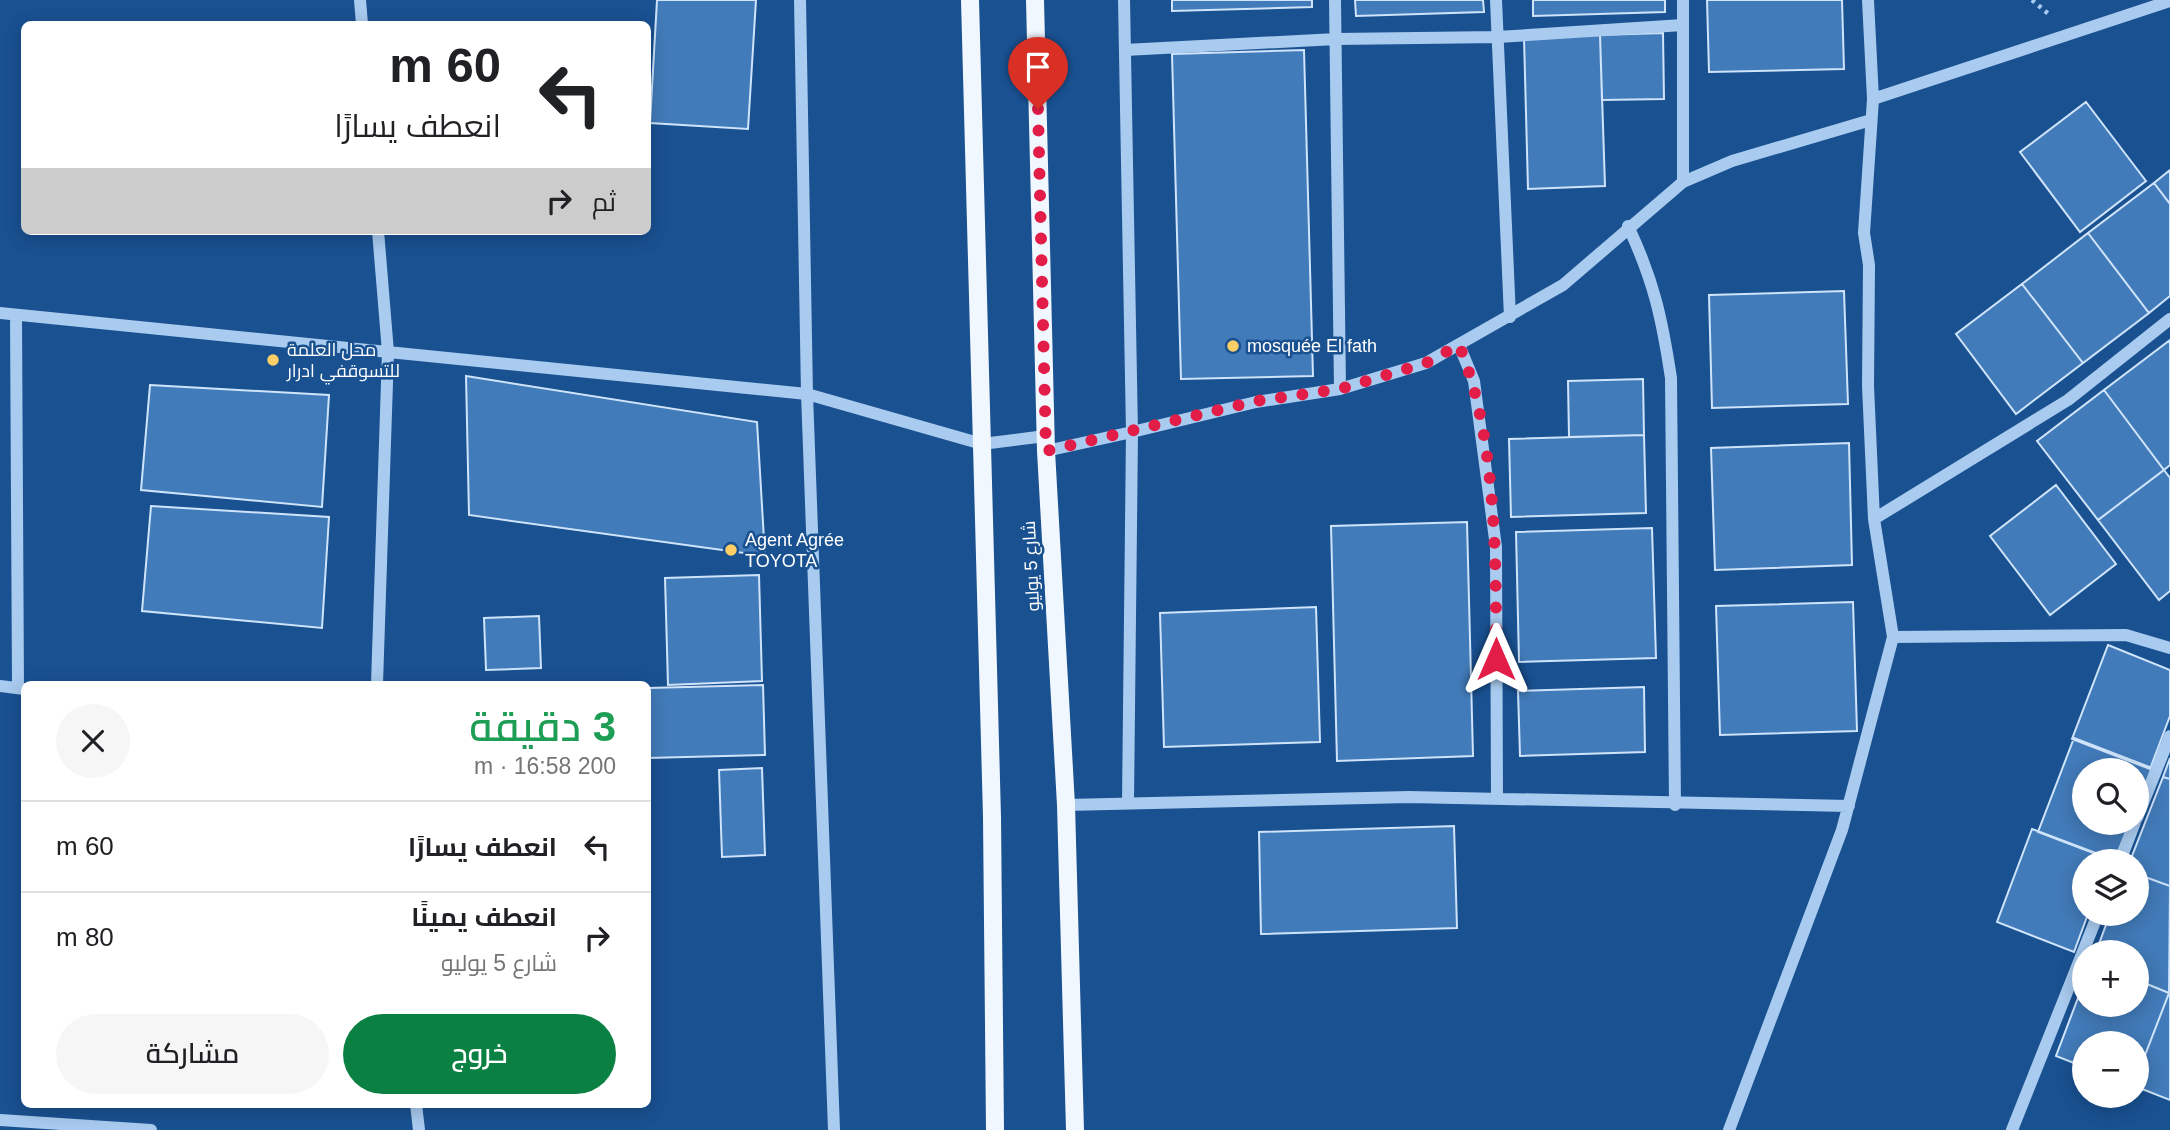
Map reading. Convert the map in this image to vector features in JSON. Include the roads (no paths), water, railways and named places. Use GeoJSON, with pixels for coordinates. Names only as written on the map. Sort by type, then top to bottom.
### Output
{"type":"FeatureCollection","features":[{"type":"Feature","properties":{"kind":"main road"},"geometry":{"type":"LineString","coordinates":[[971,0],[992,817],[995,1130]]}},
{"type":"Feature","properties":{"kind":"main road","name":"شارع 5 يوليو"},"geometry":{"type":"LineString","coordinates":[[1035,0],[1045,444],[1066,804],[1075,1130]]}},
{"type":"Feature","properties":{"kind":"street"},"geometry":{"type":"LineString","coordinates":[[360,0],[362,21]]}},
{"type":"Feature","properties":{"kind":"street"},"geometry":{"type":"LineString","coordinates":[[800,0],[807,394],[834,1130]]}},
{"type":"Feature","properties":{"kind":"street"},"geometry":{"type":"LineString","coordinates":[[1124,0],[1132,432],[1128,803]]}},
{"type":"Feature","properties":{"kind":"street"},"geometry":{"type":"LineString","coordinates":[[1335,0],[1340,389]]}},
{"type":"Feature","properties":{"kind":"street"},"geometry":{"type":"LineString","coordinates":[[1496,0],[1510,317]]}},
{"type":"Feature","properties":{"kind":"street"},"geometry":{"type":"LineString","coordinates":[[1683,0],[1683,182]]}},
{"type":"Feature","properties":{"kind":"street"},"geometry":{"type":"LineString","coordinates":[[1729,1130],[1849,806],[1893,637],[1874,519],[1868,386],[1868,265],[1864,233],[1872,99],[1868,0]]}},
{"type":"Feature","properties":{"kind":"street"},"geometry":{"type":"LineString","coordinates":[[1872,99],[2170,1]]}},
{"type":"Feature","properties":{"kind":"street"},"geometry":{"type":"LineString","coordinates":[[1125,50],[1336,39],[1498,37],[1683,25]]}},
{"type":"Feature","properties":{"kind":"street"},"geometry":{"type":"LineString","coordinates":[[0,313],[807,394],[982,444],[1045,444],[1132,432],[1256,401],[1340,389],[1426,363],[1563,285],[1628,226],[1683,182],[1732,161],[1871,120]]}},
{"type":"Feature","properties":{"kind":"street"},"geometry":{"type":"LineString","coordinates":[[1628,226],[1647,266],[1661,309],[1671,378],[1675,805]]}},
{"type":"Feature","properties":{"kind":"street"},"geometry":{"type":"LineString","coordinates":[[377,681],[388,352],[378,235]]}},
{"type":"Feature","properties":{"kind":"street"},"geometry":{"type":"LineString","coordinates":[[0,686],[21,689],[16,315]]}},
{"type":"Feature","properties":{"kind":"street"},"geometry":{"type":"LineString","coordinates":[[1874,519],[2068,400],[2170,319]]}},
{"type":"Feature","properties":{"kind":"street"},"geometry":{"type":"LineString","coordinates":[[1459,345],[1474,381],[1496,547],[1497,799]]}},
{"type":"Feature","properties":{"kind":"street"},"geometry":{"type":"LineString","coordinates":[[1893,637],[2126,635],[2167,643]]}},
{"type":"Feature","properties":{"kind":"street"},"geometry":{"type":"LineString","coordinates":[[2149,788],[2170,736]]}},
{"type":"Feature","properties":{"kind":"street"},"geometry":{"type":"LineString","coordinates":[[1066,804],[1409,797],[1675,805],[1849,806]]}},
{"type":"Feature","properties":{"kind":"street"},"geometry":{"type":"LineString","coordinates":[[2012,1130],[2093,926]]}},
{"type":"Feature","properties":{"kind":"street"},"geometry":{"type":"LineString","coordinates":[[416,1108],[419,1130]]}},
{"type":"Feature","properties":{"kind":"street"},"geometry":{"type":"LineString","coordinates":[[0,1120],[151,1130]]}},
{"type":"Feature","properties":{"kind":"place","name":"mosquée El fath"},"geometry":{"type":"Point","coordinates":[1233,346]}},
{"type":"Feature","properties":{"kind":"place","name":"محل العلمة للتسوقفي ادرار"},"geometry":{"type":"Point","coordinates":[273,360]}},
{"type":"Feature","properties":{"kind":"place","name":"Agent Agrée TOYOTA"},"geometry":{"type":"Point","coordinates":[731,550]}}]}
